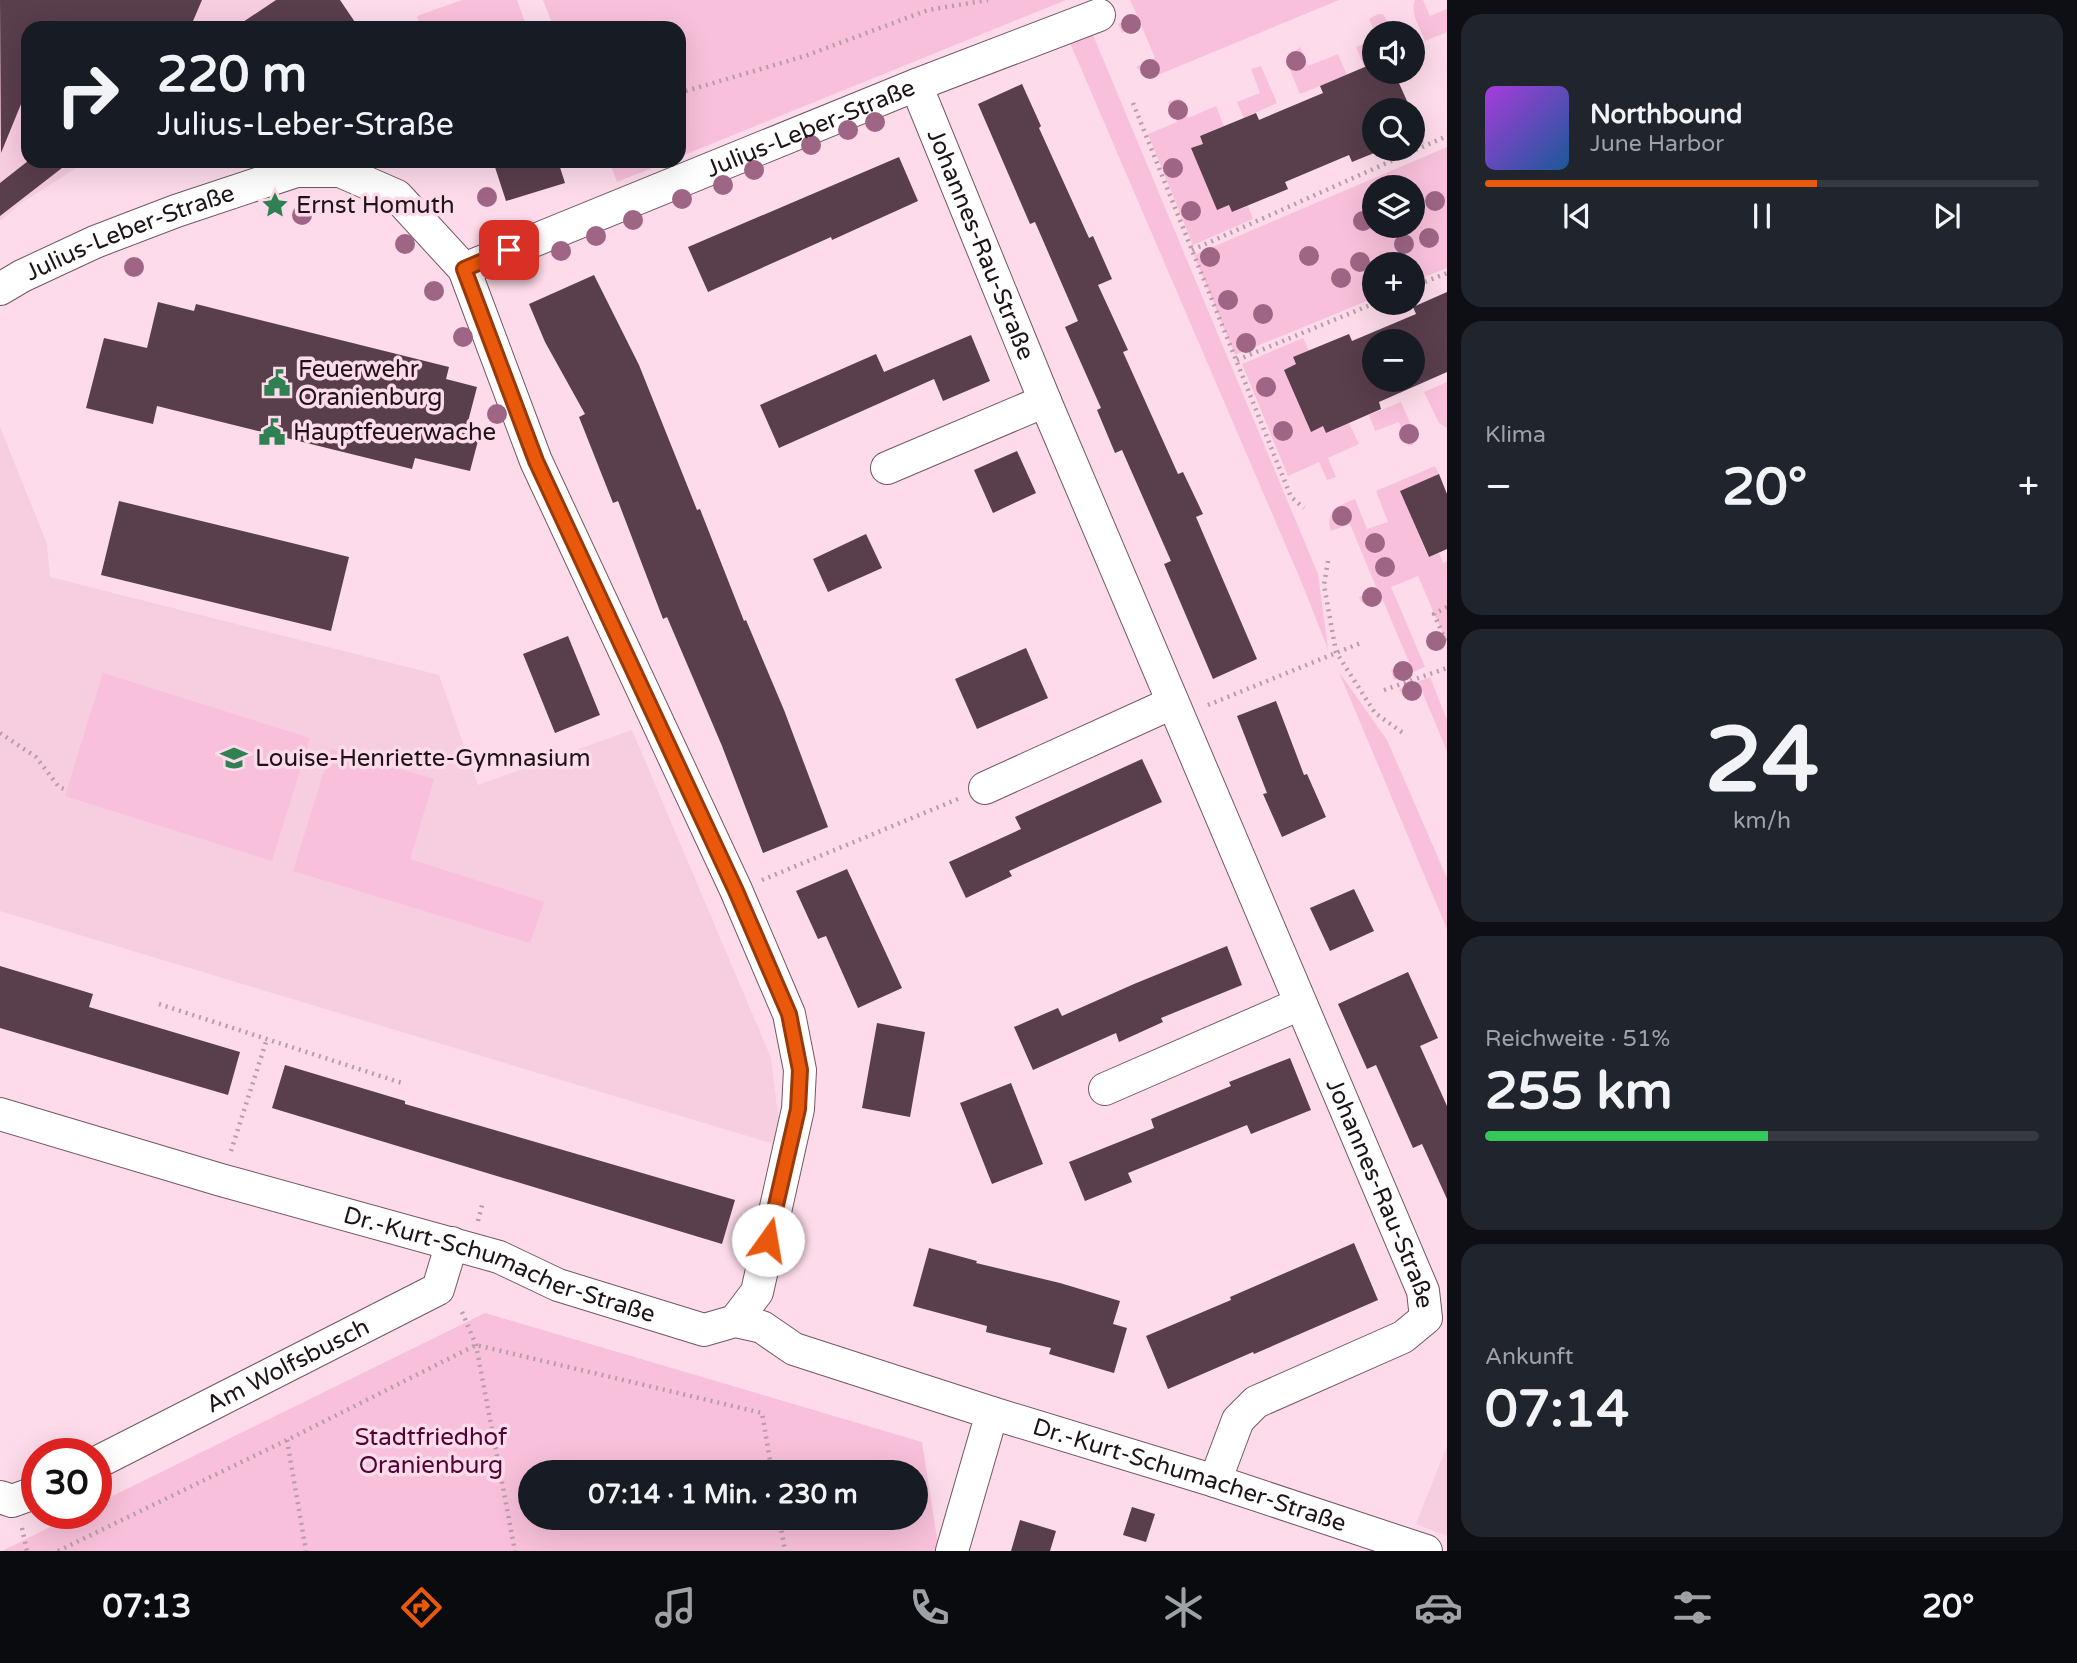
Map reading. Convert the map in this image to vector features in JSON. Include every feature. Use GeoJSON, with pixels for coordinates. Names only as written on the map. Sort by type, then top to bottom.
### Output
{"type":"FeatureCollection","features":[{"type":"Feature","properties":{"kind":"street","name":"Julius-Leber-Straße"},"geometry":{"type":"LineString","coordinates":[[0,289],[95,242],[189,206],[296,172],[340,171],[397,197],[464,269],[916,85],[1099,15]]}},
{"type":"Feature","properties":{"kind":"street","name":"Johannes-Rau-Straße"},"geometry":{"type":"LineString","coordinates":[[916,85],[1045,401],[1423,1291],[1426,1318],[1403,1338],[1256,1402],[1238,1420],[1215,1481]]}},
{"type":"Feature","properties":{"kind":"street"},"geometry":{"type":"LineString","coordinates":[[464,269],[536,461],[736,891],[789,1014],[800,1070],[798,1109],[757,1292],[735,1321]]}},
{"type":"Feature","properties":{"kind":"street"},"geometry":{"type":"LineString","coordinates":[[887,468],[1045,401]]}},
{"type":"Feature","properties":{"kind":"street"},"geometry":{"type":"LineString","coordinates":[[985,788],[1176,710]]}},
{"type":"Feature","properties":{"kind":"street"},"geometry":{"type":"LineString","coordinates":[[1105,1089],[1300,1004]]}},
{"type":"Feature","properties":{"kind":"street","name":"Dr.-Kurt-Schumacher-Straße"},"geometry":{"type":"LineString","coordinates":[[0,1114],[221,1180],[499,1257],[558,1285],[704,1330],[735,1321],[762,1327],[794,1349],[1215,1481],[1426,1551]]}},
{"type":"Feature","properties":{"kind":"street","name":"Am Wolfsbusch"},"geometry":{"type":"LineString","coordinates":[[112,1455],[438,1289],[452,1243]]}},
{"type":"Feature","properties":{"kind":"street"},"geometry":{"type":"LineString","coordinates":[[952,1551],[992,1413]]}},
{"type":"Feature","properties":{"kind":"street"},"geometry":{"type":"LineString","coordinates":[[0,1497],[12,1501],[21,1498]]}},
{"type":"Feature","properties":{"kind":"path"},"geometry":{"type":"LineString","coordinates":[[686,91],[805,56],[928,10],[988,0]]}},
{"type":"Feature","properties":{"kind":"path"},"geometry":{"type":"LineString","coordinates":[[1133,103],[1291,497],[1304,508]]}},
{"type":"Feature","properties":{"kind":"path"},"geometry":{"type":"LineString","coordinates":[[1192,250],[1447,136]]}},
{"type":"Feature","properties":{"kind":"path"},"geometry":{"type":"LineString","coordinates":[[1425,282],[1447,273]]}},
{"type":"Feature","properties":{"kind":"path"},"geometry":{"type":"LineString","coordinates":[[1237,360],[1362,308]]}},
{"type":"Feature","properties":{"kind":"path"},"geometry":{"type":"LineString","coordinates":[[1328,561],[1324,585],[1336,652],[1375,713],[1403,733]]}},
{"type":"Feature","properties":{"kind":"path"},"geometry":{"type":"LineString","coordinates":[[1447,607],[1434,614],[1447,645]]}},
{"type":"Feature","properties":{"kind":"path"},"geometry":{"type":"LineString","coordinates":[[1176,710],[1363,642]]}},
{"type":"Feature","properties":{"kind":"path"},"geometry":{"type":"LineString","coordinates":[[1384,690],[1447,668]]}},
{"type":"Feature","properties":{"kind":"path"},"geometry":{"type":"LineString","coordinates":[[0,733],[36,757],[59,787],[67,790]]}},
{"type":"Feature","properties":{"kind":"path"},"geometry":{"type":"LineString","coordinates":[[736,891],[985,788]]}},
{"type":"Feature","properties":{"kind":"path"},"geometry":{"type":"LineString","coordinates":[[159,1004],[405,1084]]}},
{"type":"Feature","properties":{"kind":"path"},"geometry":{"type":"LineString","coordinates":[[221,1180],[267,1039]]}},
{"type":"Feature","properties":{"kind":"path"},"geometry":{"type":"LineString","coordinates":[[462,1312],[476,1345],[515,1551]]}},
{"type":"Feature","properties":{"kind":"path"},"geometry":{"type":"LineString","coordinates":[[58,1551],[476,1345],[762,1413],[770,1460]]}},
{"type":"Feature","properties":{"kind":"path"},"geometry":{"type":"LineString","coordinates":[[287,1440],[306,1551]]}},
{"type":"Feature","properties":{"kind":"path"},"geometry":{"type":"LineString","coordinates":[[781,1530],[785,1551]]}},
{"type":"Feature","properties":{"kind":"shaded area"},"geometry":{"type":"Polygon","coordinates":[[[0,0],[326,0],[294,21],[21,21],[21,168],[76,168],[23,202],[0,221],[0,0]]]}},
{"type":"Feature","properties":{"kind":"shaded area","name":"Louise-Henriette-Gymnasium"},"geometry":{"type":"Polygon","coordinates":[[[0,427],[47,544],[50,577],[439,675],[478,785],[632,730],[771,1058],[778,1116],[774,1144],[0,911],[0,427]]]}},
{"type":"Feature","properties":{"kind":"shaded area"},"geometry":{"type":"Polygon","coordinates":[[[1447,1446],[1447,1536],[1416,1524],[1447,1446]]]}},
{"type":"Feature","properties":{"kind":"green space"},"geometry":{"type":"Polygon","coordinates":[[[462,0],[517,0],[524,21],[419,21],[417,16],[462,0]]]}},
{"type":"Feature","properties":{"kind":"green space"},"geometry":{"type":"Polygon","coordinates":[[[543,0],[1066,0],[686,154],[686,21],[551,21],[543,0]]]}},
{"type":"Feature","properties":{"kind":"green space"},"geometry":{"type":"Polygon","coordinates":[[[1130,0],[1339,0],[1153,77],[1136,67],[1155,58],[1141,25],[1122,33],[1118,24],[1137,15],[1130,0]]]}},
{"type":"Feature","properties":{"kind":"green space"},"geometry":{"type":"Polygon","coordinates":[[[1415,0],[1423,0],[1430,16],[1447,9],[1447,32],[1425,41],[1425,21],[1417,21],[1415,0]]]}},
{"type":"Feature","properties":{"kind":"green space"},"geometry":{"type":"Polygon","coordinates":[[[1383,14],[1387,21],[1370,21],[1369,19],[1383,14]]]}},
{"type":"Feature","properties":{"kind":"green space"},"geometry":{"type":"Polygon","coordinates":[[[1093,35],[1318,574],[1328,649],[1068,38],[1093,35]]]}},
{"type":"Feature","properties":{"kind":"green space"},"geometry":{"type":"Polygon","coordinates":[[[1362,44],[1362,62],[1356,47],[1362,44]]]}},
{"type":"Feature","properties":{"kind":"green space"},"geometry":{"type":"Polygon","coordinates":[[[1300,47],[1308,66],[1338,54],[1347,75],[1300,94],[1287,63],[1289,56],[1300,47]]]}},
{"type":"Feature","properties":{"kind":"green space"},"geometry":{"type":"Polygon","coordinates":[[[1261,66],[1277,103],[1244,118],[1237,102],[1260,93],[1251,69],[1261,66]]]}},
{"type":"Feature","properties":{"kind":"green space"},"geometry":{"type":"Polygon","coordinates":[[[1180,98],[1188,118],[1216,106],[1224,126],[1200,136],[1203,144],[1192,148],[1217,210],[1229,205],[1233,212],[1248,206],[1253,219],[1193,245],[1148,134],[1177,122],[1168,102],[1180,98]]]}},
{"type":"Feature","properties":{"kind":"green space"},"geometry":{"type":"Polygon","coordinates":[[[1447,147],[1447,268],[1425,277],[1425,252],[1362,252],[1362,303],[1235,355],[1194,255],[1362,183],[1362,238],[1425,238],[1425,175],[1381,175],[1414,161],[1425,161],[1425,156],[1447,147]]]}},
{"type":"Feature","properties":{"kind":"green space"},"geometry":{"type":"Polygon","coordinates":[[[612,168],[652,168],[617,182],[612,168]]]}},
{"type":"Feature","properties":{"kind":"green space"},"geometry":{"type":"Polygon","coordinates":[[[1303,338],[1309,351],[1293,357],[1296,364],[1285,370],[1310,431],[1323,426],[1327,433],[1349,423],[1359,444],[1328,458],[1336,477],[1327,480],[1319,462],[1288,476],[1242,364],[1303,338]]]}},
{"type":"Feature","properties":{"kind":"green space"},"geometry":{"type":"Polygon","coordinates":[[[1447,382],[1447,428],[1439,423],[1425,392],[1447,382]]]}},
{"type":"Feature","properties":{"kind":"green space"},"geometry":{"type":"Polygon","coordinates":[[[1401,402],[1415,434],[1413,445],[1408,446],[1399,422],[1375,431],[1369,415],[1401,402]]]}},
{"type":"Feature","properties":{"kind":"green space"},"geometry":{"type":"Polygon","coordinates":[[[1435,466],[1439,474],[1401,491],[1428,557],[1439,553],[1443,563],[1447,561],[1447,643],[1418,576],[1391,587],[1425,667],[1394,680],[1391,670],[1409,662],[1381,596],[1362,603],[1359,597],[1377,589],[1350,524],[1331,531],[1330,519],[1334,510],[1355,499],[1367,529],[1388,522],[1376,491],[1435,466]]]}},
{"type":"Feature","properties":{"kind":"green space"},"geometry":{"type":"Polygon","coordinates":[[[1339,672],[1387,740],[1447,878],[1447,929],[1339,672]]]}},
{"type":"Feature","properties":{"kind":"green space"},"geometry":{"type":"Polygon","coordinates":[[[103,673],[310,738],[272,861],[65,796],[103,673]]]}},
{"type":"Feature","properties":{"kind":"green space"},"geometry":{"type":"Polygon","coordinates":[[[1430,677],[1447,720],[1447,751],[1421,689],[1403,696],[1399,689],[1430,677]]]}},
{"type":"Feature","properties":{"kind":"green space"},"geometry":{"type":"Polygon","coordinates":[[[331,749],[434,779],[410,859],[544,902],[530,943],[293,871],[331,749]]]}},
{"type":"Feature","properties":{"kind":"green space","name":"Stadtfriedhof Oranienburg"},"geometry":{"type":"Polygon","coordinates":[[[485,1313],[922,1442],[925,1460],[518,1460],[518,1530],[928,1530],[928,1480],[939,1551],[2,1551],[46,1529],[112,1529],[112,1496],[485,1313]]]}},
{"type":"Feature","properties":{"kind":"building"},"geometry":{"type":"Polygon","coordinates":[[[0,0],[202,0],[193,21],[21,21],[21,104],[1,153],[0,0]]]}},
{"type":"Feature","properties":{"kind":"building"},"geometry":{"type":"Polygon","coordinates":[[[276,0],[340,0],[354,21],[244,21],[276,0]]]}},
{"type":"Feature","properties":{"kind":"building"},"geometry":{"type":"Polygon","coordinates":[[[1362,68],[1362,84],[1399,84],[1406,98],[1362,98],[1362,158],[1352,162],[1349,155],[1285,182],[1288,189],[1232,212],[1229,205],[1217,210],[1191,148],[1203,144],[1200,136],[1256,113],[1259,120],[1323,93],[1320,86],[1362,68]]]}},
{"type":"Feature","properties":{"kind":"building"},"geometry":{"type":"Polygon","coordinates":[[[1022,84],[1089,238],[1093,236],[1112,279],[1098,285],[1128,350],[1123,352],[1178,474],[1183,472],[1203,514],[1196,517],[1257,659],[1213,679],[1164,564],[1171,561],[1122,450],[1115,453],[1097,410],[1101,408],[1065,327],[1078,321],[1035,222],[1030,224],[978,104],[1022,84]]]}},
{"type":"Feature","properties":{"kind":"building"},"geometry":{"type":"Polygon","coordinates":[[[899,157],[918,201],[708,292],[688,247],[899,157]]]}},
{"type":"Feature","properties":{"kind":"building"},"geometry":{"type":"Polygon","coordinates":[[[21,166],[62,168],[0,216],[0,183],[21,166]]]}},
{"type":"Feature","properties":{"kind":"building"},"geometry":{"type":"Polygon","coordinates":[[[495,168],[560,168],[565,183],[506,201],[495,168]]]}},
{"type":"Feature","properties":{"kind":"building"},"geometry":{"type":"Polygon","coordinates":[[[594,275],[639,365],[697,510],[700,509],[744,621],[746,620],[784,710],[828,827],[763,853],[722,746],[667,617],[663,619],[618,501],[613,503],[579,417],[585,414],[545,342],[529,304],[594,275]]]}},
{"type":"Feature","properties":{"kind":"building"},"geometry":{"type":"Polygon","coordinates":[[[1447,292],[1447,372],[1425,382],[1425,329],[1380,329],[1414,315],[1425,315],[1425,302],[1447,292]]]}},
{"type":"Feature","properties":{"kind":"building","name":"Feuerwehr Oranienburg"},"geometry":{"type":"Polygon","coordinates":[[[158,302],[194,311],[196,304],[449,367],[446,379],[477,387],[465,433],[479,437],[470,471],[415,458],[412,469],[157,406],[153,424],[86,408],[104,338],[147,348],[158,302]]]}},
{"type":"Feature","properties":{"kind":"building"},"geometry":{"type":"Polygon","coordinates":[[[1349,334],[1352,341],[1362,337],[1362,392],[1402,392],[1379,402],[1381,409],[1326,433],[1323,426],[1311,432],[1284,370],[1296,364],[1293,357],[1349,334]]]}},
{"type":"Feature","properties":{"kind":"building"},"geometry":{"type":"Polygon","coordinates":[[[971,335],[990,381],[943,401],[934,379],[779,448],[760,405],[876,354],[884,372],[971,335]]]}},
{"type":"Feature","properties":{"kind":"building"},"geometry":{"type":"Polygon","coordinates":[[[1017,451],[1036,493],[993,513],[974,470],[1017,451]]]}},
{"type":"Feature","properties":{"kind":"building"},"geometry":{"type":"Polygon","coordinates":[[[1439,474],[1447,494],[1447,549],[1429,557],[1400,491],[1439,474]]]}},
{"type":"Feature","properties":{"kind":"building"},"geometry":{"type":"Polygon","coordinates":[[[119,501],[349,557],[331,631],[101,575],[119,501]]]}},
{"type":"Feature","properties":{"kind":"building"},"geometry":{"type":"Polygon","coordinates":[[[866,534],[882,568],[828,592],[813,559],[866,534]]]}},
{"type":"Feature","properties":{"kind":"building"},"geometry":{"type":"Polygon","coordinates":[[[568,636],[600,715],[555,733],[523,654],[568,636]]]}},
{"type":"Feature","properties":{"kind":"building"},"geometry":{"type":"Polygon","coordinates":[[[1026,648],[1048,698],[977,729],[955,679],[1026,648]]]}},
{"type":"Feature","properties":{"kind":"building"},"geometry":{"type":"Polygon","coordinates":[[[1276,701],[1304,775],[1307,774],[1326,817],[1282,837],[1263,794],[1267,793],[1237,716],[1276,701]]]}},
{"type":"Feature","properties":{"kind":"building"},"geometry":{"type":"Polygon","coordinates":[[[1142,759],[1162,802],[1009,871],[1012,876],[966,898],[949,862],[1021,829],[1015,817],[1142,759]]]}},
{"type":"Feature","properties":{"kind":"building"},"geometry":{"type":"Polygon","coordinates":[[[847,869],[902,988],[858,1008],[826,936],[818,939],[796,891],[847,869]]]}},
{"type":"Feature","properties":{"kind":"building"},"geometry":{"type":"Polygon","coordinates":[[[1354,889],[1374,931],[1330,951],[1310,908],[1354,889]]]}},
{"type":"Feature","properties":{"kind":"building"},"geometry":{"type":"Polygon","coordinates":[[[1227,946],[1242,985],[1161,1018],[1163,1022],[1119,1042],[1116,1033],[1033,1070],[1014,1027],[1058,1008],[1062,1016],[1227,946]]]}},
{"type":"Feature","properties":{"kind":"building"},"geometry":{"type":"Polygon","coordinates":[[[0,966],[93,994],[89,1007],[240,1052],[228,1095],[0,1028],[0,966]]]}},
{"type":"Feature","properties":{"kind":"building"},"geometry":{"type":"Polygon","coordinates":[[[1408,972],[1438,1038],[1420,1046],[1447,1106],[1447,1199],[1422,1144],[1413,1148],[1376,1065],[1367,1069],[1338,1004],[1408,972]]]}},
{"type":"Feature","properties":{"kind":"building"},"geometry":{"type":"Polygon","coordinates":[[[877,1023],[925,1032],[910,1117],[862,1108],[877,1023]]]}},
{"type":"Feature","properties":{"kind":"building"},"geometry":{"type":"Polygon","coordinates":[[[1290,1058],[1311,1110],[1251,1134],[1247,1125],[1128,1173],[1132,1182],[1085,1201],[1069,1162],[1154,1128],[1151,1119],[1231,1086],[1229,1082],[1290,1058]]]}},
{"type":"Feature","properties":{"kind":"building"},"geometry":{"type":"Polygon","coordinates":[[[285,1065],[405,1101],[405,1104],[735,1200],[722,1244],[272,1108],[285,1065]]]}},
{"type":"Feature","properties":{"kind":"building"},"geometry":{"type":"Polygon","coordinates":[[[1011,1083],[1043,1164],[992,1184],[960,1103],[1011,1083]]]}},
{"type":"Feature","properties":{"kind":"building"},"geometry":{"type":"Polygon","coordinates":[[[1354,1243],[1378,1300],[1168,1389],[1146,1336],[1354,1243]]]}},
{"type":"Feature","properties":{"kind":"building"},"geometry":{"type":"Polygon","coordinates":[[[929,1248],[1120,1301],[1113,1324],[1127,1328],[1114,1373],[1049,1354],[1051,1348],[986,1332],[987,1326],[913,1306],[929,1248]]]}},
{"type":"Feature","properties":{"kind":"building"},"geometry":{"type":"Polygon","coordinates":[[[1132,1507],[1155,1514],[1146,1542],[1123,1535],[1132,1507]]]}},
{"type":"Feature","properties":{"kind":"building"},"geometry":{"type":"Polygon","coordinates":[[[1020,1520],[1056,1531],[1050,1551],[1011,1551],[1020,1520]]]}},
{"type":"Feature","properties":{"kind":"place","name":"Ernst Homuth"},"geometry":{"type":"Point","coordinates":[275,205]}},
{"type":"Feature","properties":{"kind":"place","name":"Feuerwehr Oranienburg"},"geometry":{"type":"Point","coordinates":[277,383]}},
{"type":"Feature","properties":{"kind":"place","name":"Hauptfeuerwache"},"geometry":{"type":"Point","coordinates":[272,432]}},
{"type":"Feature","properties":{"kind":"place","name":"Louise-Henriette-Gymnasium"},"geometry":{"type":"Point","coordinates":[234,758]}},
{"type":"Feature","properties":{"kind":"route"},"geometry":{"type":"LineString","coordinates":[[509,250],[464,269],[536,461],[736,891],[789,1014],[800,1070],[798,1109],[768,1240]]}}]}
